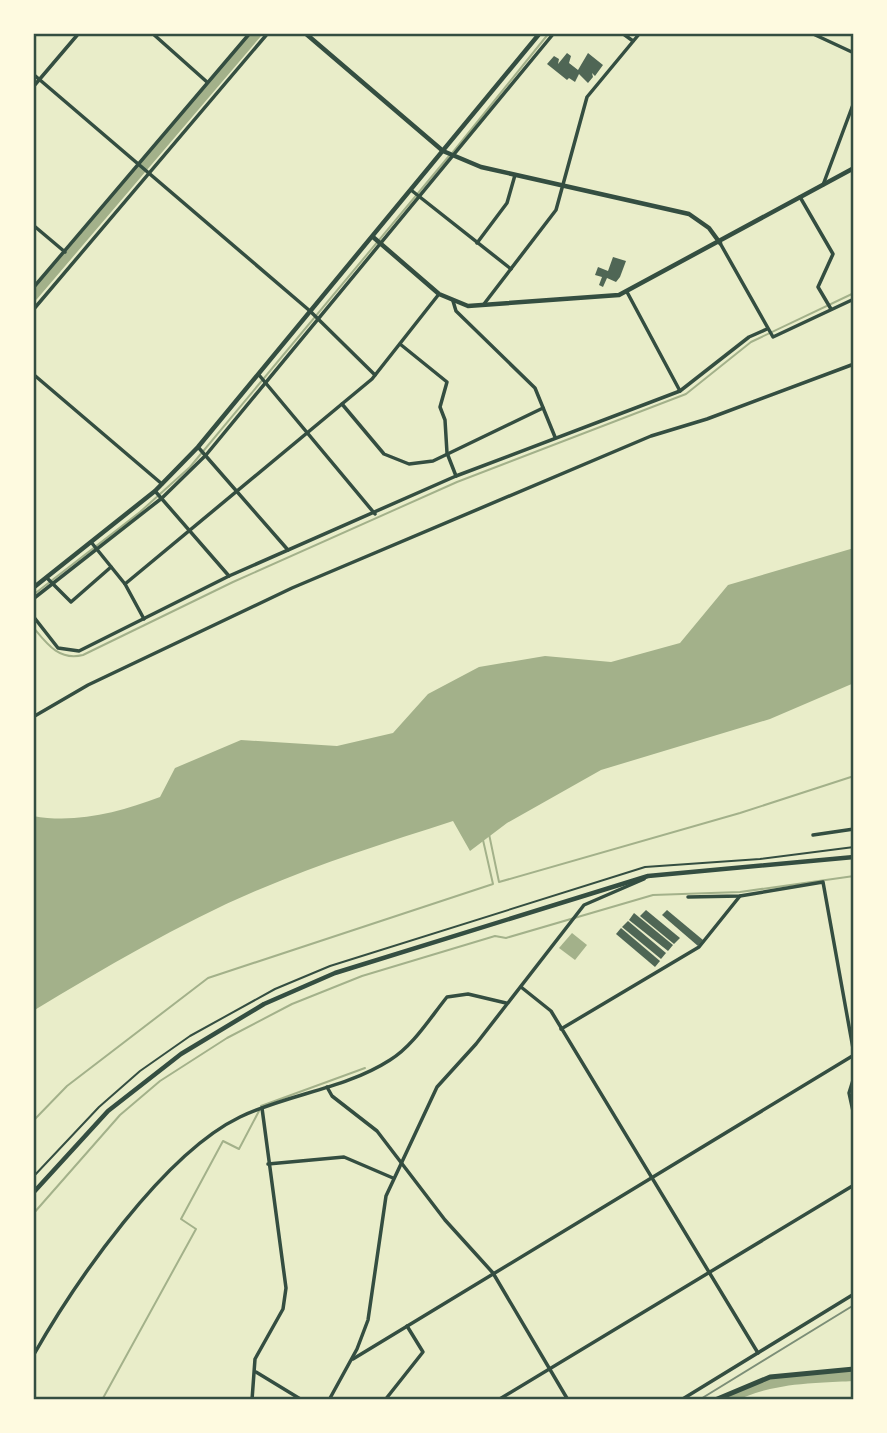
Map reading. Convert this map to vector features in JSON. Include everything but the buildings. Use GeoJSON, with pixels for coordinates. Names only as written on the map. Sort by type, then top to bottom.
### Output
{"type":"FeatureCollection","features":[{"type":"Feature","properties":{"kind":"highway"},"geometry":{"type":"LineString","coordinates":[[715,1400],[728,1392],[770,1377],[854,1369]]}},
{"type":"Feature","properties":{"kind":"street"},"geometry":{"type":"LineString","coordinates":[[33,88],[79,33]]}},
{"type":"Feature","properties":{"kind":"street"},"geometry":{"type":"LineString","coordinates":[[152,33],[207,82]]}},
{"type":"Feature","properties":{"kind":"street"},"geometry":{"type":"LineString","coordinates":[[33,288],[135,164],[250,33]]}},
{"type":"Feature","properties":{"kind":"street"},"geometry":{"type":"LineString","coordinates":[[33,310],[268,33]]}},
{"type":"Feature","properties":{"kind":"street"},"geometry":{"type":"LineString","coordinates":[[306,33],[443,151],[481,167],[690,214],[709,228],[720,243],[773,337],[854,299]]}},
{"type":"Feature","properties":{"kind":"street"},"geometry":{"type":"LineString","coordinates":[[33,589],[155,491],[198,447],[540,33]]}},
{"type":"Feature","properties":{"kind":"street"},"geometry":{"type":"LineString","coordinates":[[622,33],[633,41]]}},
{"type":"Feature","properties":{"kind":"street"},"geometry":{"type":"LineString","coordinates":[[483,306],[556,210],[587,97],[640,33]]}},
{"type":"Feature","properties":{"kind":"street"},"geometry":{"type":"LineString","coordinates":[[811,33],[854,53]]}},
{"type":"Feature","properties":{"kind":"street"},"geometry":{"type":"LineString","coordinates":[[33,599],[162,498],[206,455],[552,34]]}},
{"type":"Feature","properties":{"kind":"street"},"geometry":{"type":"LineString","coordinates":[[516,63],[524,69]]}},
{"type":"Feature","properties":{"kind":"street"},"geometry":{"type":"LineString","coordinates":[[507,74],[515,80]]}},
{"type":"Feature","properties":{"kind":"street"},"geometry":{"type":"LineString","coordinates":[[33,75],[310,311],[375,375]]}},
{"type":"Feature","properties":{"kind":"street"},"geometry":{"type":"LineString","coordinates":[[822,185],[854,102]]}},
{"type":"Feature","properties":{"kind":"street"},"geometry":{"type":"LineString","coordinates":[[470,119],[478,125]]}},
{"type":"Feature","properties":{"kind":"street"},"geometry":{"type":"LineString","coordinates":[[433,164],[440,171]]}},
{"type":"Feature","properties":{"kind":"street"},"geometry":{"type":"LineString","coordinates":[[373,237],[439,294],[453,302],[483,306],[626,292],[854,169]]}},
{"type":"Feature","properties":{"kind":"street"},"geometry":{"type":"LineString","coordinates":[[477,243],[507,203],[515,175]]}},
{"type":"Feature","properties":{"kind":"street"},"geometry":{"type":"LineString","coordinates":[[411,189],[511,269]]}},
{"type":"Feature","properties":{"kind":"street"},"geometry":{"type":"LineString","coordinates":[[800,197],[833,254],[818,287],[831,309]]}},
{"type":"Feature","properties":{"kind":"street"},"geometry":{"type":"LineString","coordinates":[[33,225],[65,252]]}},
{"type":"Feature","properties":{"kind":"street"},"geometry":{"type":"LineString","coordinates":[[626,292],[680,391]]}},
{"type":"Feature","properties":{"kind":"street"},"geometry":{"type":"LineString","coordinates":[[125,584],[375,375],[439,294]]}},
{"type":"Feature","properties":{"kind":"street"},"geometry":{"type":"LineString","coordinates":[[453,302],[456,312],[535,388],[555,437]]}},
{"type":"Feature","properties":{"kind":"street"},"geometry":{"type":"LineString","coordinates":[[33,616],[58,648],[79,652],[229,576],[375,514],[456,476],[680,391],[748,337],[767,329]]}},
{"type":"Feature","properties":{"kind":"street"},"geometry":{"type":"LineString","coordinates":[[400,344],[447,382],[440,407],[445,420],[447,453],[456,476]]}},
{"type":"Feature","properties":{"kind":"street"},"geometry":{"type":"LineString","coordinates":[[33,717],[88,685],[305,583],[651,436],[733,410],[854,364]]}},
{"type":"Feature","properties":{"kind":"street"},"geometry":{"type":"LineString","coordinates":[[33,374],[162,484]]}},
{"type":"Feature","properties":{"kind":"street"},"geometry":{"type":"LineString","coordinates":[[259,375],[375,514]]}},
{"type":"Feature","properties":{"kind":"street"},"geometry":{"type":"LineString","coordinates":[[342,404],[384,454],[409,464],[433,461],[543,408]]}},
{"type":"Feature","properties":{"kind":"street"},"geometry":{"type":"LineString","coordinates":[[198,447],[288,550]]}},
{"type":"Feature","properties":{"kind":"street"},"geometry":{"type":"LineString","coordinates":[[155,491],[229,576]]}},
{"type":"Feature","properties":{"kind":"street"},"geometry":{"type":"LineString","coordinates":[[91,542],[125,584],[144,618]]}},
{"type":"Feature","properties":{"kind":"street"},"geometry":{"type":"LineString","coordinates":[[47,578],[71,603],[111,567]]}},
{"type":"Feature","properties":{"kind":"street"},"geometry":{"type":"LineString","coordinates":[[813,835],[854,829]]}},
{"type":"Feature","properties":{"kind":"street"},"geometry":{"type":"LineString","coordinates":[[33,1193],[108,1111],[139,1084],[181,1054],[264,1004],[369,960],[649,876],[854,857]]}},
{"type":"Feature","properties":{"kind":"street"},"geometry":{"type":"LineString","coordinates":[[329,1400],[351,1360],[368,1320],[379,1229],[386,1196],[437,1087],[476,1044],[584,905],[649,876]]}},
{"type":"Feature","properties":{"kind":"street"},"geometry":{"type":"LineString","coordinates":[[351,1360],[854,1055],[823,883],[740,896],[688,897]]}},
{"type":"Feature","properties":{"kind":"street"},"geometry":{"type":"LineString","coordinates":[[561,1029],[699,947],[740,896]]}},
{"type":"Feature","properties":{"kind":"street"},"geometry":{"type":"LineString","coordinates":[[521,987],[551,1011],[758,1353]]}},
{"type":"Feature","properties":{"kind":"street"},"geometry":{"type":"LineString","coordinates":[[33,1356],[55,1317],[83,1278],[174,1164],[238,1118],[327,1087],[390,1060],[409,1044],[447,997],[468,994],[506,1003]]}},
{"type":"Feature","properties":{"kind":"street"},"geometry":{"type":"LineString","coordinates":[[854,1077],[849,1093],[854,1116]]}},
{"type":"Feature","properties":{"kind":"street"},"geometry":{"type":"LineString","coordinates":[[327,1087],[332,1096],[377,1131],[445,1220],[493,1273],[568,1400]]}},
{"type":"Feature","properties":{"kind":"street"},"geometry":{"type":"LineString","coordinates":[[252,1400],[255,1359],[283,1309],[286,1288],[262,1108]]}},
{"type":"Feature","properties":{"kind":"street"},"geometry":{"type":"LineString","coordinates":[[268,1164],[344,1157],[393,1178]]}},
{"type":"Feature","properties":{"kind":"street"},"geometry":{"type":"LineString","coordinates":[[498,1400],[854,1185]]}},
{"type":"Feature","properties":{"kind":"street"},"geometry":{"type":"LineString","coordinates":[[681,1400],[854,1294]]}},
{"type":"Feature","properties":{"kind":"street"},"geometry":{"type":"LineString","coordinates":[[385,1400],[423,1352],[407,1326]]}},
{"type":"Feature","properties":{"kind":"street"},"geometry":{"type":"LineString","coordinates":[[256,1372],[302,1400]]}},
{"type":"Feature","properties":{"kind":"path"},"geometry":{"type":"LineString","coordinates":[[33,1177],[100,1107],[190,1036],[275,989],[330,966],[645,867],[760,859],[854,847]]}},
{"type":"Feature","properties":{"kind":"shaded area"},"geometry":{"type":"Polygon","coordinates":[[[854,548],[854,683],[770,719],[601,770],[507,823],[470,851],[453,821],[282,880],[172,931],[33,1011],[33,816],[65,819],[98,815],[160,797],[175,768],[241,740],[337,746],[393,733],[428,694],[479,667],[545,656],[611,662],[680,643],[728,585],[854,548]]]}},
{"type":"Feature","properties":{"kind":"shaded area"},"geometry":{"type":"Polygon","coordinates":[[[572,933],[587,945],[575,960],[559,948],[572,933]]]}},
{"type":"Feature","properties":{"kind":"waterway"},"geometry":{"type":"LineString","coordinates":[[33,296],[257,33]]}},
{"type":"Feature","properties":{"kind":"waterway"},"geometry":{"type":"LineString","coordinates":[[453,152],[549,33]]}},
{"type":"Feature","properties":{"kind":"waterway"},"geometry":{"type":"LineString","coordinates":[[33,595],[140,512],[190,467],[449,156]]}},
{"type":"Feature","properties":{"kind":"waterway"},"geometry":{"type":"LineString","coordinates":[[33,627],[54,650],[67,656],[83,655],[233,582],[457,482],[686,394],[751,342],[854,293]]}},
{"type":"Feature","properties":{"kind":"waterway"},"geometry":{"type":"LineString","coordinates":[[489,834],[499,882],[740,813],[854,776]]}},
{"type":"Feature","properties":{"kind":"waterway"},"geometry":{"type":"LineString","coordinates":[[33,1121],[67,1086],[208,978],[493,884],[483,840]]}},
{"type":"Feature","properties":{"kind":"waterway"},"geometry":{"type":"LineString","coordinates":[[33,1214],[120,1115],[160,1081],[227,1038],[292,1004],[362,976],[495,936],[506,938],[653,895],[740,892],[854,876]]}},
{"type":"Feature","properties":{"kind":"waterway"},"geometry":{"type":"LineString","coordinates":[[261,1106],[365,1068]]}},
{"type":"Feature","properties":{"kind":"waterway"},"geometry":{"type":"LineString","coordinates":[[102,1400],[196,1229],[181,1219],[223,1141],[239,1149],[259,1111]]}},
{"type":"Feature","properties":{"kind":"waterway"},"geometry":{"type":"LineString","coordinates":[[728,1400],[773,1383],[854,1376]]}},
{"type":"Feature","properties":{"kind":"railway"},"geometry":{"type":"LineString","coordinates":[[699,1400],[854,1305]]}}]}
